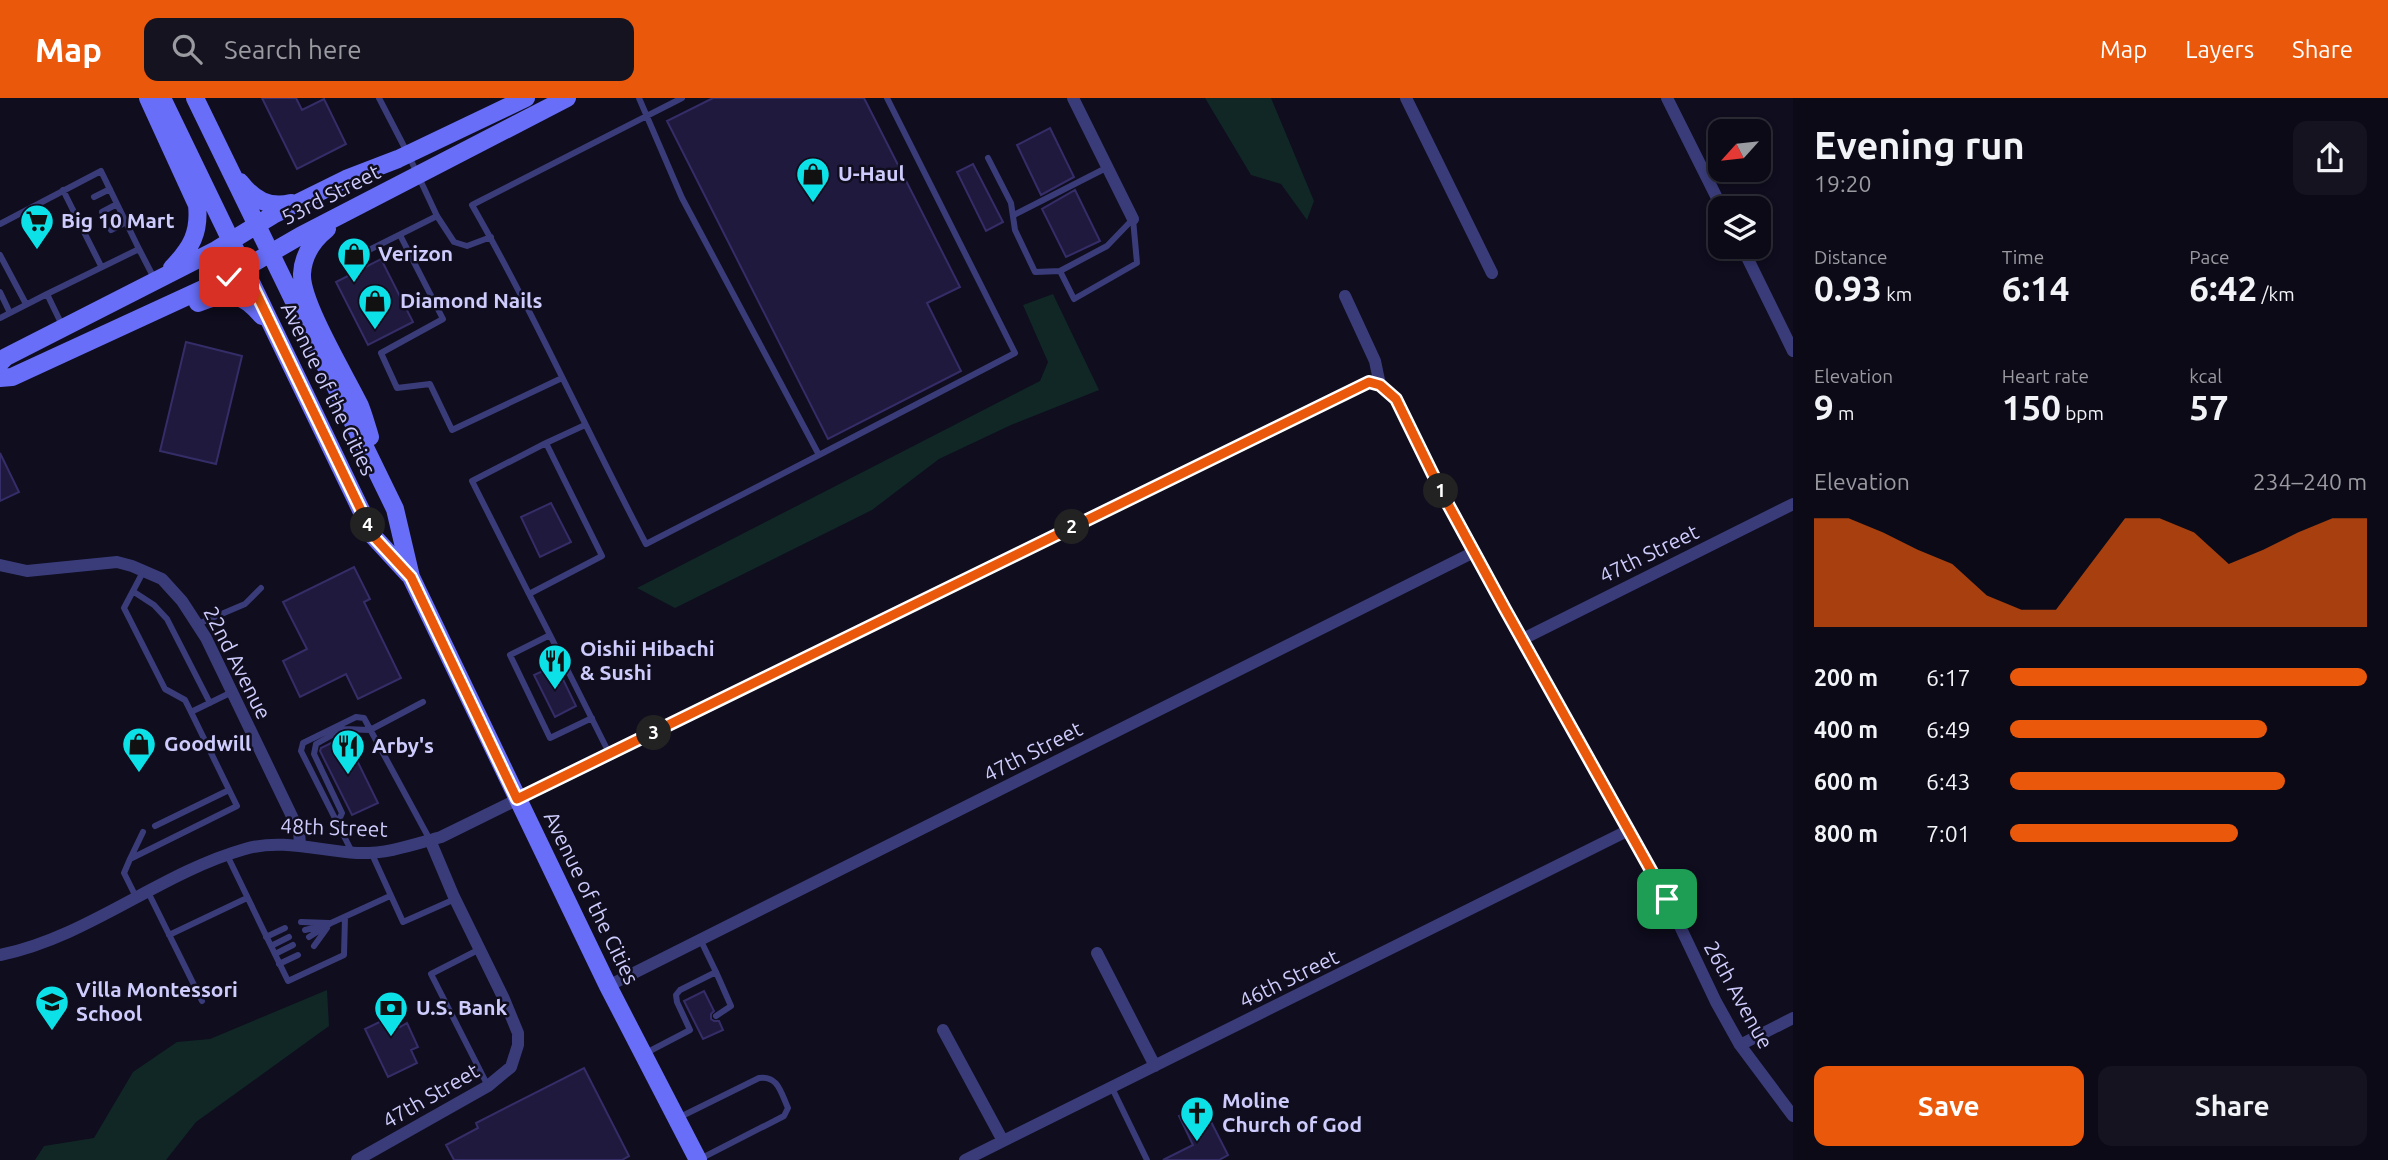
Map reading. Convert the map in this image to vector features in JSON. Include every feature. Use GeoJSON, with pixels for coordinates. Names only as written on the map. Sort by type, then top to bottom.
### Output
{"type":"FeatureCollection","features":[{"type":"Feature","properties":{"kind":"main road"},"geometry":{"type":"LineString","coordinates":[[148,98],[194,195],[197,212],[197,228],[192,243],[186,253],[160,277]]}},
{"type":"Feature","properties":{"kind":"main road","name":"Avenue of the Cities"},"geometry":{"type":"LineString","coordinates":[[162,98],[374,537],[411,577]]}},
{"type":"Feature","properties":{"kind":"main road","name":"Avenue of the Cities"},"geometry":{"type":"LineString","coordinates":[[195,98],[395,509],[411,577],[608,986],[698,1160]]}},
{"type":"Feature","properties":{"kind":"main road","name":"53rd Street"},"geometry":{"type":"LineString","coordinates":[[0,363],[6,357],[317,194],[526,98]]}},
{"type":"Feature","properties":{"kind":"main road","name":"53rd Street"},"geometry":{"type":"LineString","coordinates":[[0,378],[12,377],[109,331],[152,314],[567,98]]}},
{"type":"Feature","properties":{"kind":"main road"},"geometry":{"type":"LineString","coordinates":[[228,165],[249,194],[271,205],[289,204],[317,194]]}},
{"type":"Feature","properties":{"kind":"main road"},"geometry":{"type":"LineString","coordinates":[[351,211],[321,234],[307,250],[302,272],[303,282],[314,314],[360,406],[395,509]]}},
{"type":"Feature","properties":{"kind":"main road"},"geometry":{"type":"LineString","coordinates":[[57,355],[152,325],[222,294],[238,295],[253,306],[277,336]]}},
{"type":"Feature","properties":{"kind":"street"},"geometry":{"type":"LineString","coordinates":[[1073,98],[1133,219]]}},
{"type":"Feature","properties":{"kind":"street"},"geometry":{"type":"LineString","coordinates":[[1406,98],[1492,273]]}},
{"type":"Feature","properties":{"kind":"street"},"geometry":{"type":"LineString","coordinates":[[1667,98],[1716,196]]}},
{"type":"Feature","properties":{"kind":"street"},"geometry":{"type":"LineString","coordinates":[[1748,259],[1793,351]]}},
{"type":"Feature","properties":{"kind":"street","name":"26th Avenue"},"geometry":{"type":"LineString","coordinates":[[1345,296],[1376,361],[1380,385],[1396,399],[1443,495],[1629,830],[1740,1045],[1793,1116]]}},
{"type":"Feature","properties":{"kind":"street","name":"48th Street"},"geometry":{"type":"LineString","coordinates":[[0,955],[45,942],[226,855],[264,845],[283,844],[352,852],[394,851],[460,828],[1357,386],[1369,382],[1380,385]]}},
{"type":"Feature","properties":{"kind":"street","name":"47th Street"},"geometry":{"type":"LineString","coordinates":[[1523,639],[1793,505]]}},
{"type":"Feature","properties":{"kind":"street","name":"47th Street"},"geometry":{"type":"LineString","coordinates":[[608,986],[1474,552]]}},
{"type":"Feature","properties":{"kind":"street","name":"22nd Avenue"},"geometry":{"type":"LineString","coordinates":[[0,565],[27,571],[117,562],[162,579],[198,624],[299,831],[300,845]]}},
{"type":"Feature","properties":{"kind":"street","name":"46th Street"},"geometry":{"type":"LineString","coordinates":[[965,1160],[1629,830]]}},
{"type":"Feature","properties":{"kind":"street"},"geometry":{"type":"LineString","coordinates":[[430,840],[480,949]]}},
{"type":"Feature","properties":{"kind":"street","name":"47th Street"},"geometry":{"type":"LineString","coordinates":[[357,1160],[488,1086],[511,1067],[518,1045],[518,1033],[480,949]]}},
{"type":"Feature","properties":{"kind":"street"},"geometry":{"type":"LineString","coordinates":[[1097,953],[1155,1066]]}},
{"type":"Feature","properties":{"kind":"street"},"geometry":{"type":"LineString","coordinates":[[1740,1045],[1793,1017]]}},
{"type":"Feature","properties":{"kind":"street"},"geometry":{"type":"LineString","coordinates":[[943,1030],[1003,1141]]}},
{"type":"Feature","properties":{"kind":"lane"},"geometry":{"type":"LineString","coordinates":[[379,98],[437,216],[454,242],[467,246],[491,237]]}},
{"type":"Feature","properties":{"kind":"lane"},"geometry":{"type":"LineString","coordinates":[[639,98],[682,198],[819,455]]}},
{"type":"Feature","properties":{"kind":"lane"},"geometry":{"type":"LineString","coordinates":[[682,98],[472,205],[491,237],[646,544],[1015,353],[887,98]]}},
{"type":"Feature","properties":{"kind":"lane"},"geometry":{"type":"LineString","coordinates":[[988,158],[1011,203],[1015,229],[1035,272],[1060,271],[1107,246],[1133,219]]}},
{"type":"Feature","properties":{"kind":"lane"},"geometry":{"type":"LineString","coordinates":[[1014,215],[1108,167]]}},
{"type":"Feature","properties":{"kind":"lane"},"geometry":{"type":"LineString","coordinates":[[0,224],[101,171],[139,249],[160,277]]}},
{"type":"Feature","properties":{"kind":"lane"},"geometry":{"type":"LineString","coordinates":[[94,197],[110,189]]}},
{"type":"Feature","properties":{"kind":"lane"},"geometry":{"type":"LineString","coordinates":[[63,190],[75,207],[80,224],[92,240],[101,266]]}},
{"type":"Feature","properties":{"kind":"lane"},"geometry":{"type":"LineString","coordinates":[[102,212],[117,204]]}},
{"type":"Feature","properties":{"kind":"lane"},"geometry":{"type":"LineString","coordinates":[[362,254],[437,216]]}},
{"type":"Feature","properties":{"kind":"lane"},"geometry":{"type":"LineString","coordinates":[[1060,271],[1074,299],[1137,263],[1133,219]]}},
{"type":"Feature","properties":{"kind":"lane"},"geometry":{"type":"LineString","coordinates":[[80,224],[87,220]]}},
{"type":"Feature","properties":{"kind":"lane"},"geometry":{"type":"LineString","coordinates":[[111,230],[126,222]]}},
{"type":"Feature","properties":{"kind":"lane"},"geometry":{"type":"LineString","coordinates":[[400,235],[443,319],[381,353],[397,388],[430,384],[452,430],[562,378]]}},
{"type":"Feature","properties":{"kind":"lane"},"geometry":{"type":"LineString","coordinates":[[0,318],[139,249]]}},
{"type":"Feature","properties":{"kind":"lane"},"geometry":{"type":"LineString","coordinates":[[0,255],[26,304]]}},
{"type":"Feature","properties":{"kind":"lane"},"geometry":{"type":"LineString","coordinates":[[0,292],[10,313]]}},
{"type":"Feature","properties":{"kind":"lane"},"geometry":{"type":"LineString","coordinates":[[47,294],[63,327]]}},
{"type":"Feature","properties":{"kind":"lane"},"geometry":{"type":"LineString","coordinates":[[585,425],[472,481],[610,755]]}},
{"type":"Feature","properties":{"kind":"lane"},"geometry":{"type":"LineString","coordinates":[[529,594],[601,556],[545,443]]}},
{"type":"Feature","properties":{"kind":"lane"},"geometry":{"type":"LineString","coordinates":[[130,859],[237,806],[185,700],[165,689],[124,608],[144,570]]}},
{"type":"Feature","properties":{"kind":"lane"},"geometry":{"type":"LineString","coordinates":[[198,624],[245,604],[261,588]]}},
{"type":"Feature","properties":{"kind":"lane"},"geometry":{"type":"LineString","coordinates":[[134,592],[154,605],[167,619],[210,703]]}},
{"type":"Feature","properties":{"kind":"lane"},"geometry":{"type":"LineString","coordinates":[[550,635],[510,655],[550,738],[592,718]]}},
{"type":"Feature","properties":{"kind":"lane"},"geometry":{"type":"LineString","coordinates":[[191,712],[232,692]]}},
{"type":"Feature","properties":{"kind":"lane"},"geometry":{"type":"LineString","coordinates":[[338,822],[342,813],[314,754],[316,744],[343,729],[370,730],[424,702]]}},
{"type":"Feature","properties":{"kind":"lane"},"geometry":{"type":"LineString","coordinates":[[352,852],[301,751],[303,743],[356,717],[364,718],[430,840]]}},
{"type":"Feature","properties":{"kind":"lane"},"geometry":{"type":"LineString","coordinates":[[155,826],[229,790]]}},
{"type":"Feature","properties":{"kind":"lane"},"geometry":{"type":"LineString","coordinates":[[143,832],[124,873],[169,935],[202,1001]]}},
{"type":"Feature","properties":{"kind":"lane"},"geometry":{"type":"LineString","coordinates":[[371,852],[403,922],[455,899]]}},
{"type":"Feature","properties":{"kind":"lane"},"geometry":{"type":"LineString","coordinates":[[226,855],[288,981],[344,955],[345,917]]}},
{"type":"Feature","properties":{"kind":"lane"},"geometry":{"type":"LineString","coordinates":[[307,934],[390,896]]}},
{"type":"Feature","properties":{"kind":"lane"},"geometry":{"type":"LineString","coordinates":[[169,935],[247,898]]}},
{"type":"Feature","properties":{"kind":"lane"},"geometry":{"type":"LineString","coordinates":[[301,922],[331,923]]}},
{"type":"Feature","properties":{"kind":"lane"},"geometry":{"type":"LineString","coordinates":[[314,946],[331,923]]}},
{"type":"Feature","properties":{"kind":"lane"},"geometry":{"type":"LineString","coordinates":[[266,937],[285,928]]}},
{"type":"Feature","properties":{"kind":"lane"},"geometry":{"type":"LineString","coordinates":[[271,946],[289,937]]}},
{"type":"Feature","properties":{"kind":"lane"},"geometry":{"type":"LineString","coordinates":[[701,941],[731,1002],[729,1009],[716,1016]]}},
{"type":"Feature","properties":{"kind":"lane"},"geometry":{"type":"LineString","coordinates":[[275,954],[293,945]]}},
{"type":"Feature","properties":{"kind":"lane"},"geometry":{"type":"LineString","coordinates":[[480,949],[431,974],[488,1086]]}},
{"type":"Feature","properties":{"kind":"lane"},"geometry":{"type":"LineString","coordinates":[[279,964],[298,955]]}},
{"type":"Feature","properties":{"kind":"lane"},"geometry":{"type":"LineString","coordinates":[[643,1054],[693,1028],[677,1002],[676,995],[680,990],[716,972]]}},
{"type":"Feature","properties":{"kind":"lane"},"geometry":{"type":"LineString","coordinates":[[677,1119],[758,1078],[767,1077],[774,1080],[788,1108],[784,1116],[698,1160]]}},
{"type":"Feature","properties":{"kind":"lane"},"geometry":{"type":"LineString","coordinates":[[1112,1088],[1147,1160]]}},
{"type":"Feature","properties":{"kind":"green space"},"geometry":{"type":"Polygon","coordinates":[[[1205,98],[1271,98],[1314,201],[1307,220],[1281,184],[1251,175],[1205,98]]]}},
{"type":"Feature","properties":{"kind":"green space"},"geometry":{"type":"Polygon","coordinates":[[[1053,294],[1099,390],[1011,425],[939,459],[872,510],[675,608],[637,588],[1040,381],[1048,362],[1023,305],[1053,294]]]}},
{"type":"Feature","properties":{"kind":"green space"},"geometry":{"type":"Polygon","coordinates":[[[327,990],[329,1026],[196,1122],[166,1160],[35,1160],[44,1146],[94,1138],[133,1072],[177,1042],[210,1039],[327,990]]]}},
{"type":"Feature","properties":{"kind":"building"},"geometry":{"type":"Polygon","coordinates":[[[262,98],[296,98],[302,110],[324,99],[346,144],[297,169],[262,98]]]}},
{"type":"Feature","properties":{"kind":"building","name":"U-Haul"},"geometry":{"type":"Polygon","coordinates":[[[713,98],[864,98],[960,287],[927,303],[961,371],[828,439],[667,121],[713,98]]]}},
{"type":"Feature","properties":{"kind":"building"},"geometry":{"type":"Polygon","coordinates":[[[1050,128],[1074,177],[1041,195],[1017,145],[1050,128]]]}},
{"type":"Feature","properties":{"kind":"building"},"geometry":{"type":"Polygon","coordinates":[[[973,164],[1003,222],[986,231],[957,172],[973,164]]]}},
{"type":"Feature","properties":{"kind":"building"},"geometry":{"type":"Polygon","coordinates":[[[1075,190],[1100,241],[1066,257],[1042,209],[1075,190]]]}},
{"type":"Feature","properties":{"kind":"building"},"geometry":{"type":"Polygon","coordinates":[[[381,259],[413,322],[368,345],[336,282],[381,259]]]}},
{"type":"Feature","properties":{"kind":"building"},"geometry":{"type":"Polygon","coordinates":[[[186,342],[242,356],[216,464],[160,451],[186,342]]]}},
{"type":"Feature","properties":{"kind":"building"},"geometry":{"type":"Polygon","coordinates":[[[0,453],[19,492],[0,501],[0,453]]]}},
{"type":"Feature","properties":{"kind":"building"},"geometry":{"type":"Polygon","coordinates":[[[551,503],[571,542],[540,557],[521,517],[551,503]]]}},
{"type":"Feature","properties":{"kind":"building"},"geometry":{"type":"Polygon","coordinates":[[[354,567],[370,599],[364,602],[401,678],[358,699],[346,674],[300,697],[283,661],[307,649],[283,602],[354,567]]]}},
{"type":"Feature","properties":{"kind":"building","name":"Oishii Hibachi & Sushi"},"geometry":{"type":"Polygon","coordinates":[[[556,665],[576,706],[555,717],[534,675],[556,665]]]}},
{"type":"Feature","properties":{"kind":"building","name":"Arby's"},"geometry":{"type":"Polygon","coordinates":[[[345,736],[378,803],[352,815],[320,751],[345,736]]]}},
{"type":"Feature","properties":{"kind":"building"},"geometry":{"type":"Polygon","coordinates":[[[704,991],[714,1011],[711,1019],[719,1021],[723,1030],[703,1039],[684,1001],[704,991]]]}},
{"type":"Feature","properties":{"kind":"building","name":"U.S. Bank"},"geometry":{"type":"Polygon","coordinates":[[[394,1015],[400,1027],[407,1023],[418,1047],[411,1050],[417,1063],[388,1077],[365,1029],[394,1015]]]}},
{"type":"Feature","properties":{"kind":"building"},"geometry":{"type":"Polygon","coordinates":[[[584,1068],[629,1156],[622,1160],[454,1160],[446,1145],[478,1128],[476,1123],[584,1068]]]}},
{"type":"Feature","properties":{"kind":"building"},"geometry":{"type":"Polygon","coordinates":[[[1202,1104],[1228,1155],[1219,1160],[1163,1160],[1193,1145],[1179,1116],[1202,1104]]]}},
{"type":"Feature","properties":{"kind":"place","name":"U-Haul"},"geometry":{"type":"Point","coordinates":[813,204]}},
{"type":"Feature","properties":{"kind":"place","name":"Big 10 Mart"},"geometry":{"type":"Point","coordinates":[37,251]}},
{"type":"Feature","properties":{"kind":"place","name":"Verizon"},"geometry":{"type":"Point","coordinates":[354,284]}},
{"type":"Feature","properties":{"kind":"place","name":"Diamond Nails"},"geometry":{"type":"Point","coordinates":[375,331]}},
{"type":"Feature","properties":{"kind":"place","name":"Oishii Hibachi & Sushi"},"geometry":{"type":"Point","coordinates":[555,691]}},
{"type":"Feature","properties":{"kind":"place","name":"Goodwill"},"geometry":{"type":"Point","coordinates":[139,774]}},
{"type":"Feature","properties":{"kind":"place","name":"Arby's"},"geometry":{"type":"Point","coordinates":[348,776]}},
{"type":"Feature","properties":{"kind":"place","name":"Villa Montessori School"},"geometry":{"type":"Point","coordinates":[52,1032]}},
{"type":"Feature","properties":{"kind":"place","name":"U.S. Bank"},"geometry":{"type":"Point","coordinates":[391,1038]}},
{"type":"Feature","properties":{"kind":"place","name":"Moline Church of God"},"geometry":{"type":"Point","coordinates":[1197,1143]}},
{"type":"Feature","properties":{"kind":"route"},"geometry":{"type":"LineString","coordinates":[[229,277],[244,268],[374,537],[411,577],[517,799],[1369,382],[1380,385],[1396,399],[1443,495],[1667,899]]}}]}
